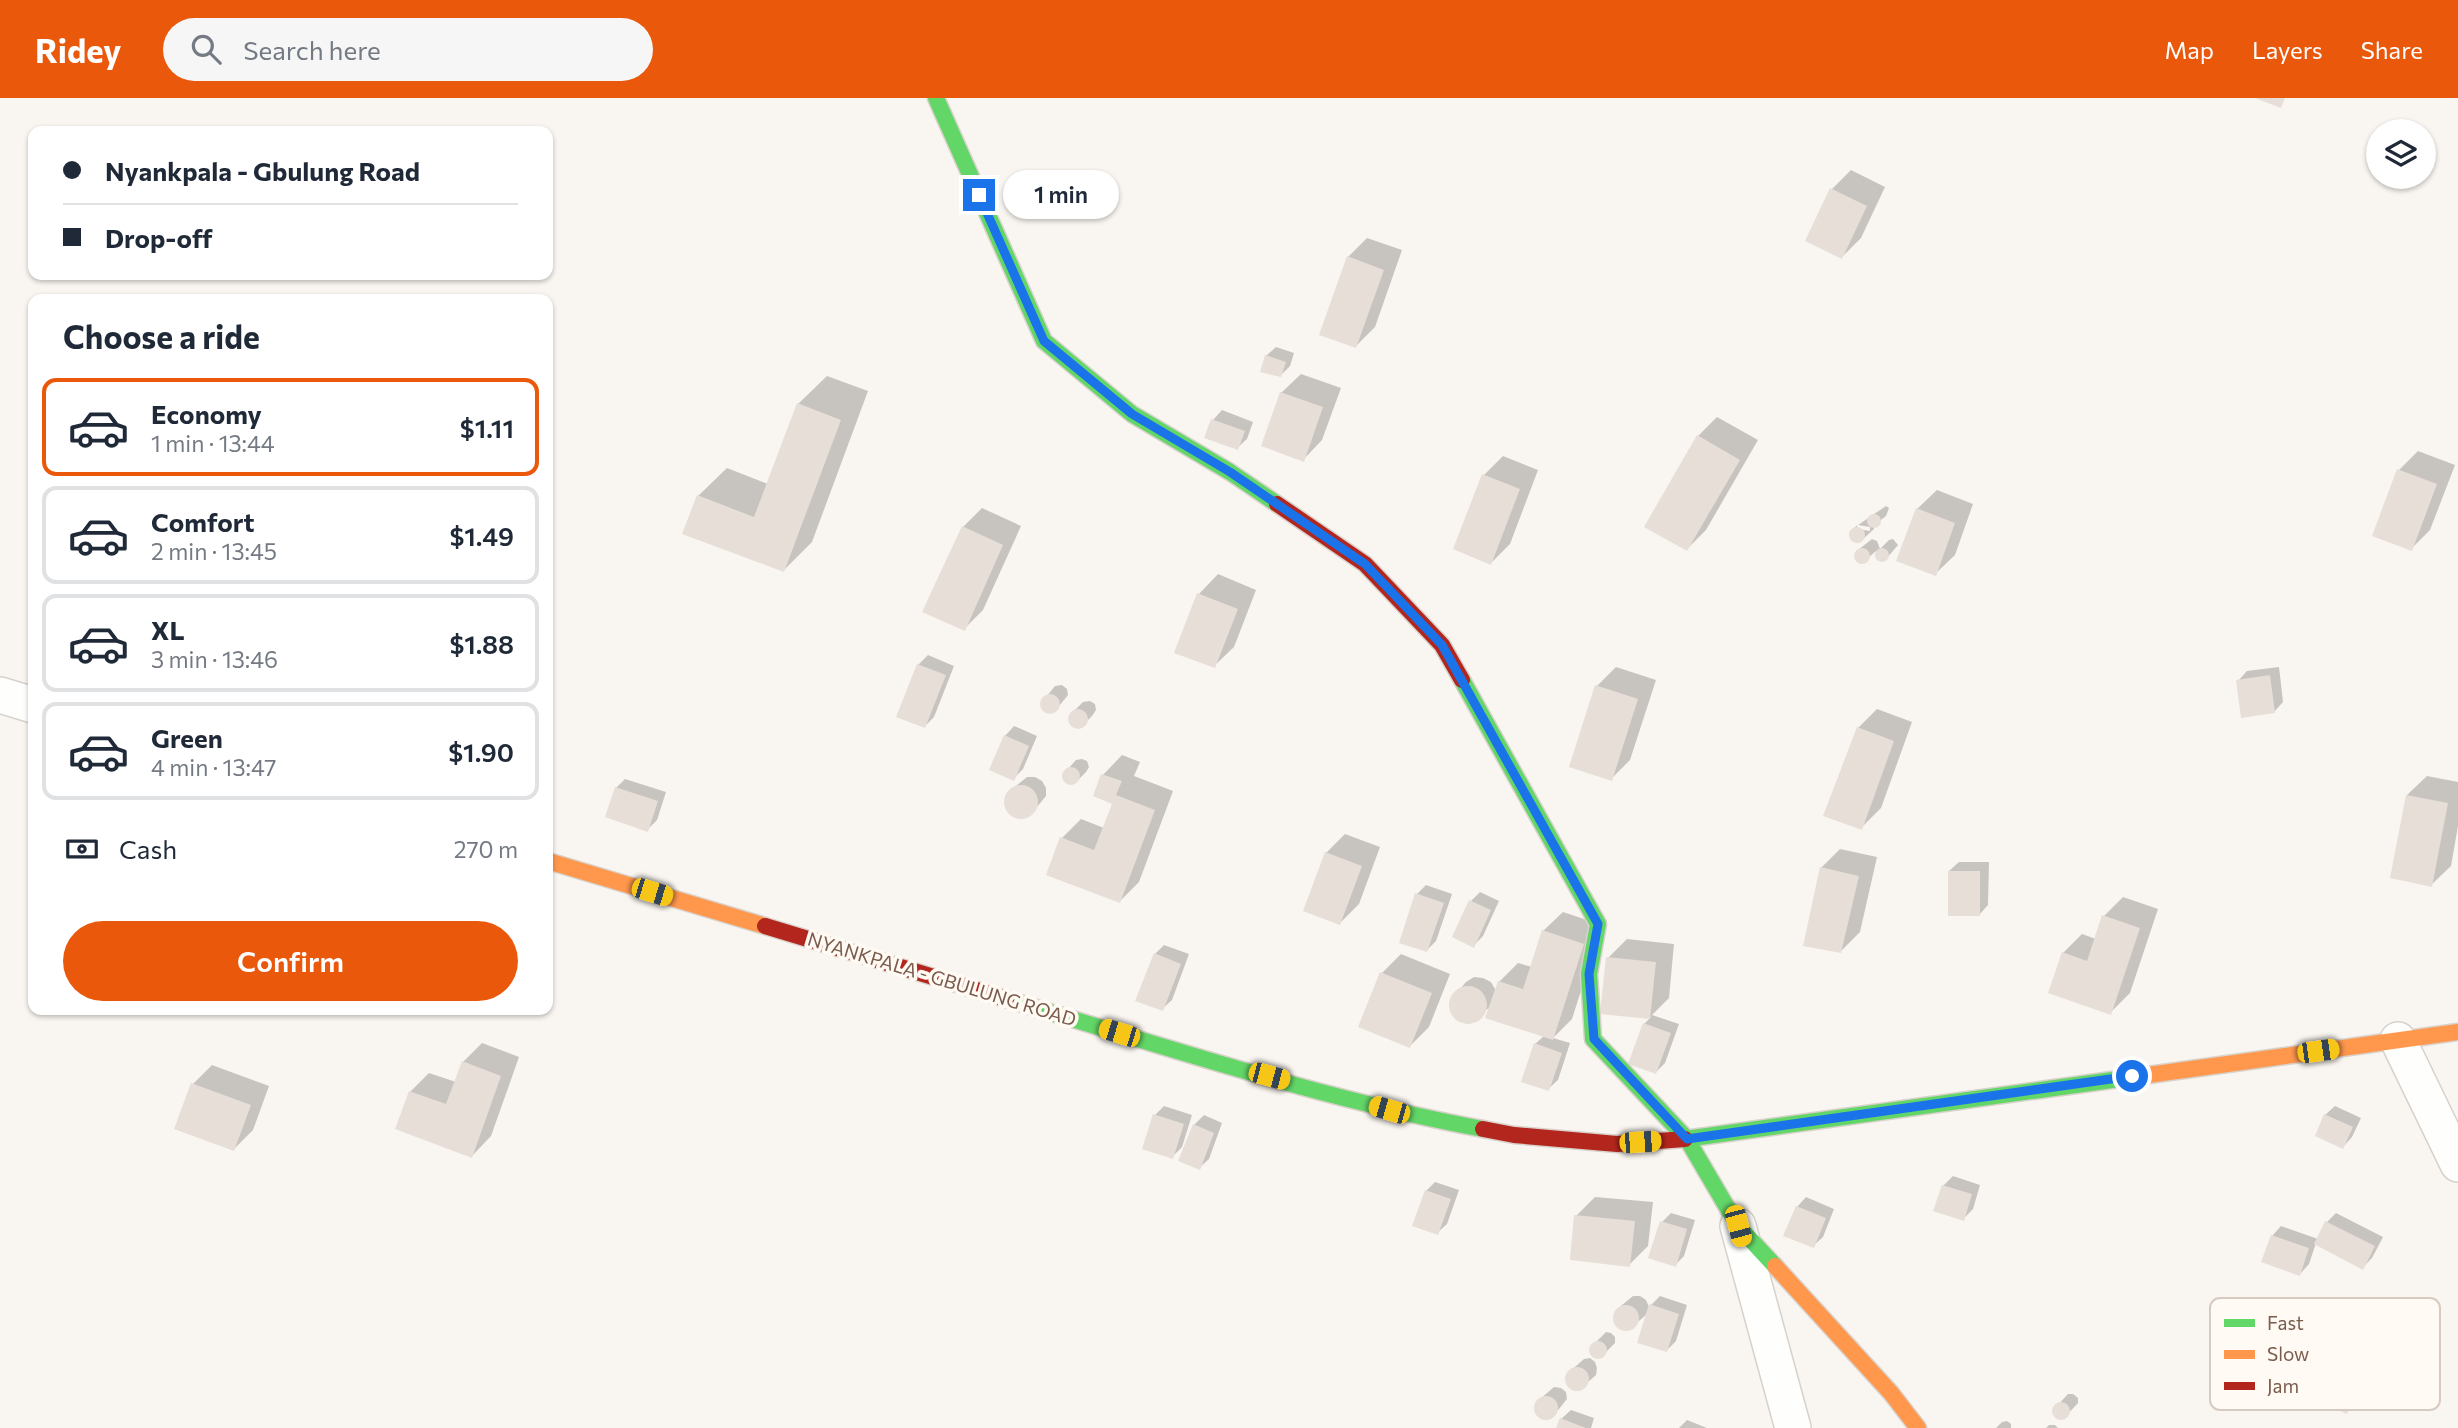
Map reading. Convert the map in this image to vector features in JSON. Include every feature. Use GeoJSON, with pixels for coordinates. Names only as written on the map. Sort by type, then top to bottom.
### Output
{"type":"FeatureCollection","features":[{"type":"Feature","properties":{"kind":"street"},"geometry":{"type":"LineString","coordinates":[[936,98],[1044,341],[1132,414],[1230,472],[1365,564],[1442,645],[1598,924],[1589,974],[1594,1039],[1687,1139],[1738,1226],[1891,1393],[1918,1428]]}},
{"type":"Feature","properties":{"kind":"street"},"geometry":{"type":"LineString","coordinates":[[0,695],[28,703]]}},
{"type":"Feature","properties":{"kind":"street","name":"NYANKPALA - GBULUNG ROAD"},"geometry":{"type":"LineString","coordinates":[[553,862],[1184,1052],[1413,1116],[1514,1135],[1617,1143],[1687,1139],[2458,1032]]}},
{"type":"Feature","properties":{"kind":"street"},"geometry":{"type":"LineString","coordinates":[[2398,1040],[2458,1164]]}},
{"type":"Feature","properties":{"kind":"street"},"geometry":{"type":"LineString","coordinates":[[1738,1226],[1793,1428]]}},
{"type":"Feature","properties":{"kind":"building"},"geometry":{"type":"Polygon","coordinates":[[[2255,98],[2285,98],[2281,108],[2255,98]]]}},
{"type":"Feature","properties":{"kind":"building"},"geometry":{"type":"Polygon","coordinates":[[[1830,188],[1867,206],[1842,259],[1805,241],[1830,188]]]}},
{"type":"Feature","properties":{"kind":"building"},"geometry":{"type":"Polygon","coordinates":[[[1347,256],[1384,270],[1356,348],[1319,335],[1347,256]]]}},
{"type":"Feature","properties":{"kind":"building"},"geometry":{"type":"Polygon","coordinates":[[[1265,355],[1286,362],[1281,377],[1260,372],[1265,355]]]}},
{"type":"Feature","properties":{"kind":"building"},"geometry":{"type":"Polygon","coordinates":[[[1280,392],[1323,407],[1304,462],[1261,446],[1280,392]]]}},
{"type":"Feature","properties":{"kind":"building"},"geometry":{"type":"Polygon","coordinates":[[[797,403],[841,420],[784,572],[682,534],[697,495],[754,517],[797,403]]]}},
{"type":"Feature","properties":{"kind":"building"},"geometry":{"type":"Polygon","coordinates":[[[1211,419],[1245,431],[1238,450],[1204,438],[1211,419]]]}},
{"type":"Feature","properties":{"kind":"building"},"geometry":{"type":"Polygon","coordinates":[[[1697,435],[1740,460],[1687,551],[1644,527],[1697,435]]]}},
{"type":"Feature","properties":{"kind":"building"},"geometry":{"type":"Polygon","coordinates":[[[2397,469],[2437,484],[2412,551],[2372,536],[2397,469]]]}},
{"type":"Feature","properties":{"kind":"building"},"geometry":{"type":"Polygon","coordinates":[[[1482,474],[1520,489],[1491,565],[1453,549],[1482,474]]]}},
{"type":"Feature","properties":{"kind":"building"},"geometry":{"type":"Polygon","coordinates":[[[1916,508],[1955,523],[1936,576],[1896,561],[1916,508]]]}},
{"type":"Feature","properties":{"kind":"building"},"geometry":{"type":"Polygon","coordinates":[[[1874,514],[1879,516],[1879,526],[1874,528],[1869,526],[1867,521],[1869,516],[1874,514]]]}},
{"type":"Feature","properties":{"kind":"building"},"geometry":{"type":"Polygon","coordinates":[[[962,526],[1003,545],[965,631],[922,612],[962,526]]]}},
{"type":"Feature","properties":{"kind":"building"},"geometry":{"type":"Polygon","coordinates":[[[1854,527],[1860,527],[1865,535],[1863,541],[1854,543],[1849,538],[1849,532],[1854,527]]]}},
{"type":"Feature","properties":{"kind":"building"},"geometry":{"type":"Polygon","coordinates":[[[1862,548],[1868,550],[1868,562],[1862,564],[1856,562],[1854,556],[1856,550],[1862,548]]]}},
{"type":"Feature","properties":{"kind":"building"},"geometry":{"type":"Polygon","coordinates":[[[1879,548],[1885,548],[1889,555],[1885,562],[1879,562],[1875,558],[1875,552],[1879,548]]]}},
{"type":"Feature","properties":{"kind":"building"},"geometry":{"type":"Polygon","coordinates":[[[1197,593],[1238,609],[1215,668],[1174,653],[1197,593]]]}},
{"type":"Feature","properties":{"kind":"building"},"geometry":{"type":"Polygon","coordinates":[[[917,664],[946,675],[925,728],[896,717],[917,664]]]}},
{"type":"Feature","properties":{"kind":"building"},"geometry":{"type":"Polygon","coordinates":[[[2270,675],[2275,713],[2241,718],[2236,680],[2270,675]]]}},
{"type":"Feature","properties":{"kind":"building"},"geometry":{"type":"Polygon","coordinates":[[[1595,685],[1638,699],[1612,781],[1569,767],[1595,685]]]}},
{"type":"Feature","properties":{"kind":"building"},"geometry":{"type":"Polygon","coordinates":[[[1050,694],[1057,697],[1060,704],[1057,711],[1050,714],[1043,711],[1040,704],[1043,697],[1050,694]]]}},
{"type":"Feature","properties":{"kind":"building"},"geometry":{"type":"Polygon","coordinates":[[[1078,709],[1085,712],[1088,719],[1085,726],[1078,729],[1071,726],[1068,719],[1071,712],[1078,709]]]}},
{"type":"Feature","properties":{"kind":"building"},"geometry":{"type":"Polygon","coordinates":[[[1857,727],[1894,741],[1862,830],[1823,816],[1857,727]]]}},
{"type":"Feature","properties":{"kind":"building"},"geometry":{"type":"Polygon","coordinates":[[[1004,735],[1029,746],[1014,781],[989,770],[1004,735]]]}},
{"type":"Feature","properties":{"kind":"building"},"geometry":{"type":"Polygon","coordinates":[[[1071,767],[1077,770],[1080,776],[1077,782],[1071,785],[1065,782],[1062,776],[1065,770],[1071,767]]]}},
{"type":"Feature","properties":{"kind":"building"},"geometry":{"type":"Polygon","coordinates":[[[1101,774],[1122,781],[1116,795],[1155,810],[1120,903],[1046,875],[1060,837],[1094,850],[1112,804],[1093,796],[1101,774]]]}},
{"type":"Feature","properties":{"kind":"building"},"geometry":{"type":"Polygon","coordinates":[[[1021,785],[1033,790],[1038,802],[1033,814],[1021,819],[1009,814],[1004,802],[1009,790],[1021,785]]]}},
{"type":"Feature","properties":{"kind":"building"},"geometry":{"type":"Polygon","coordinates":[[[615,787],[658,801],[648,832],[605,817],[615,787]]]}},
{"type":"Feature","properties":{"kind":"building"},"geometry":{"type":"Polygon","coordinates":[[[2406,795],[2448,803],[2432,887],[2390,878],[2406,795]]]}},
{"type":"Feature","properties":{"kind":"building"},"geometry":{"type":"Polygon","coordinates":[[[1325,852],[1362,866],[1340,925],[1303,911],[1325,852]]]}},
{"type":"Feature","properties":{"kind":"building"},"geometry":{"type":"Polygon","coordinates":[[[1820,867],[1859,876],[1841,953],[1803,946],[1820,867]]]}},
{"type":"Feature","properties":{"kind":"building"},"geometry":{"type":"Polygon","coordinates":[[[1948,871],[1980,871],[1980,916],[1948,916],[1948,871]]]}},
{"type":"Feature","properties":{"kind":"building"},"geometry":{"type":"Polygon","coordinates":[[[1415,893],[1444,903],[1427,952],[1399,943],[1415,893]]]}},
{"type":"Feature","properties":{"kind":"building"},"geometry":{"type":"Polygon","coordinates":[[[1469,900],[1491,910],[1474,948],[1452,937],[1469,900]]]}},
{"type":"Feature","properties":{"kind":"building"},"geometry":{"type":"Polygon","coordinates":[[[2102,915],[2140,928],[2111,1015],[2048,993],[2062,952],[2087,961],[2102,915]]]}},
{"type":"Feature","properties":{"kind":"building"},"geometry":{"type":"Polygon","coordinates":[[[1542,930],[1584,944],[1553,1040],[1485,1018],[1498,981],[1523,989],[1542,930]]]}},
{"type":"Feature","properties":{"kind":"building"},"geometry":{"type":"Polygon","coordinates":[[[1154,953],[1181,964],[1163,1011],[1135,1001],[1154,953]]]}},
{"type":"Feature","properties":{"kind":"building"},"geometry":{"type":"Polygon","coordinates":[[[1606,957],[1656,962],[1650,1019],[1600,1014],[1606,957]]]}},
{"type":"Feature","properties":{"kind":"building"},"geometry":{"type":"Polygon","coordinates":[[[1380,972],[1432,993],[1410,1048],[1358,1027],[1380,972]]]}},
{"type":"Feature","properties":{"kind":"building"},"geometry":{"type":"Polygon","coordinates":[[[1468,986],[1481,992],[1487,1005],[1481,1018],[1468,1024],[1455,1018],[1449,1005],[1455,992],[1468,986]]]}},
{"type":"Feature","properties":{"kind":"building"},"geometry":{"type":"Polygon","coordinates":[[[1643,1023],[1671,1033],[1656,1074],[1628,1064],[1643,1023]]]}},
{"type":"Feature","properties":{"kind":"building"},"geometry":{"type":"Polygon","coordinates":[[[1534,1043],[1562,1053],[1549,1091],[1521,1082],[1534,1043]]]}},
{"type":"Feature","properties":{"kind":"building"},"geometry":{"type":"Polygon","coordinates":[[[462,1061],[501,1076],[472,1158],[395,1129],[409,1091],[446,1104],[462,1061]]]}},
{"type":"Feature","properties":{"kind":"building"},"geometry":{"type":"Polygon","coordinates":[[[191,1083],[251,1105],[234,1151],[174,1129],[191,1083]]]}},
{"type":"Feature","properties":{"kind":"building"},"geometry":{"type":"Polygon","coordinates":[[[1153,1114],[1184,1124],[1173,1159],[1142,1149],[1153,1114]]]}},
{"type":"Feature","properties":{"kind":"building"},"geometry":{"type":"Polygon","coordinates":[[[2324,1114],[2353,1127],[2343,1149],[2315,1136],[2324,1114]]]}},
{"type":"Feature","properties":{"kind":"building"},"geometry":{"type":"Polygon","coordinates":[[[1193,1124],[1214,1133],[1200,1170],[1178,1161],[1193,1124]]]}},
{"type":"Feature","properties":{"kind":"building"},"geometry":{"type":"Polygon","coordinates":[[[1942,1185],[1972,1194],[1964,1221],[1933,1211],[1942,1185]]]}},
{"type":"Feature","properties":{"kind":"building"},"geometry":{"type":"Polygon","coordinates":[[[1425,1190],[1451,1199],[1438,1235],[1412,1226],[1425,1190]]]}},
{"type":"Feature","properties":{"kind":"building"},"geometry":{"type":"Polygon","coordinates":[[[1796,1206],[1826,1218],[1814,1248],[1783,1236],[1796,1206]]]}},
{"type":"Feature","properties":{"kind":"building"},"geometry":{"type":"Polygon","coordinates":[[[1574,1215],[1635,1221],[1630,1267],[1570,1260],[1574,1215]]]}},
{"type":"Feature","properties":{"kind":"building"},"geometry":{"type":"Polygon","coordinates":[[[1660,1221],[1687,1229],[1676,1267],[1648,1258],[1660,1221]]]}},
{"type":"Feature","properties":{"kind":"building"},"geometry":{"type":"Polygon","coordinates":[[[2325,1221],[2375,1246],[2363,1270],[2314,1244],[2325,1221]]]}},
{"type":"Feature","properties":{"kind":"building"},"geometry":{"type":"Polygon","coordinates":[[[2271,1235],[2309,1248],[2300,1276],[2261,1262],[2271,1235]]]}},
{"type":"Feature","properties":{"kind":"building"},"geometry":{"type":"Polygon","coordinates":[[[1649,1304],[1679,1314],[1667,1352],[1637,1343],[1649,1304]]]}},
{"type":"Feature","properties":{"kind":"building"},"geometry":{"type":"Polygon","coordinates":[[[1626,1305],[1635,1309],[1639,1318],[1635,1327],[1626,1331],[1617,1327],[1613,1318],[1617,1309],[1626,1305]]]}},
{"type":"Feature","properties":{"kind":"building"},"geometry":{"type":"Polygon","coordinates":[[[1598,1341],[1604,1344],[1607,1350],[1604,1356],[1598,1359],[1592,1356],[1589,1350],[1592,1344],[1598,1341]]]}},
{"type":"Feature","properties":{"kind":"building"},"geometry":{"type":"Polygon","coordinates":[[[1577,1367],[1588,1374],[1589,1379],[1582,1390],[1577,1391],[1566,1384],[1565,1379],[1572,1368],[1577,1367]]]}},
{"type":"Feature","properties":{"kind":"building"},"geometry":{"type":"Polygon","coordinates":[[[1546,1396],[1555,1399],[1558,1408],[1555,1417],[1546,1420],[1537,1417],[1534,1408],[1537,1399],[1546,1396]]]}},
{"type":"Feature","properties":{"kind":"building"},"geometry":{"type":"Polygon","coordinates":[[[2061,1402],[2067,1405],[2070,1411],[2067,1417],[2061,1420],[2055,1417],[2052,1411],[2055,1405],[2061,1402]]]}},
{"type":"Feature","properties":{"kind":"building"},"geometry":{"type":"Polygon","coordinates":[[[1560,1418],[1586,1428],[1556,1428],[1560,1418]]]}},
{"type":"Feature","properties":{"kind":"traffic: fast"},"geometry":{"type":"LineString","coordinates":[[936,98],[1044,341],[1132,414],[1230,472],[1277,504]]}},
{"type":"Feature","properties":{"kind":"traffic: fast"},"geometry":{"type":"LineString","coordinates":[[1462,680],[1598,924],[1589,974],[1593,1039],[1687,1139],[1738,1226],[1775,1266]]}},
{"type":"Feature","properties":{"kind":"traffic: fast"},"geometry":{"type":"LineString","coordinates":[[1006,999],[1303,1087],[1362,1103],[1483,1129]]}},
{"type":"Feature","properties":{"kind":"traffic: fast"},"geometry":{"type":"LineString","coordinates":[[1685,1139],[2141,1076]]}},
{"type":"Feature","properties":{"kind":"traffic: slow"},"geometry":{"type":"LineString","coordinates":[[553,862],[765,926]]}},
{"type":"Feature","properties":{"kind":"traffic: slow"},"geometry":{"type":"LineString","coordinates":[[2141,1076],[2458,1032]]}},
{"type":"Feature","properties":{"kind":"traffic: slow"},"geometry":{"type":"LineString","coordinates":[[1775,1266],[1891,1393],[1918,1428]]}},
{"type":"Feature","properties":{"kind":"traffic: jam"},"geometry":{"type":"LineString","coordinates":[[1277,504],[1365,564],[1442,645],[1462,680]]}},
{"type":"Feature","properties":{"kind":"traffic: jam"},"geometry":{"type":"LineString","coordinates":[[765,926],[1006,999]]}},
{"type":"Feature","properties":{"kind":"traffic: jam"},"geometry":{"type":"LineString","coordinates":[[1483,1129],[1514,1135],[1617,1144],[1685,1139]]}},
{"type":"Feature","properties":{"kind":"route"},"geometry":{"type":"LineString","coordinates":[[979,195],[1044,341],[1132,414],[1230,472],[1365,564],[1442,645],[1598,924],[1589,974],[1594,1039],[1687,1139],[2132,1076]]}}]}
